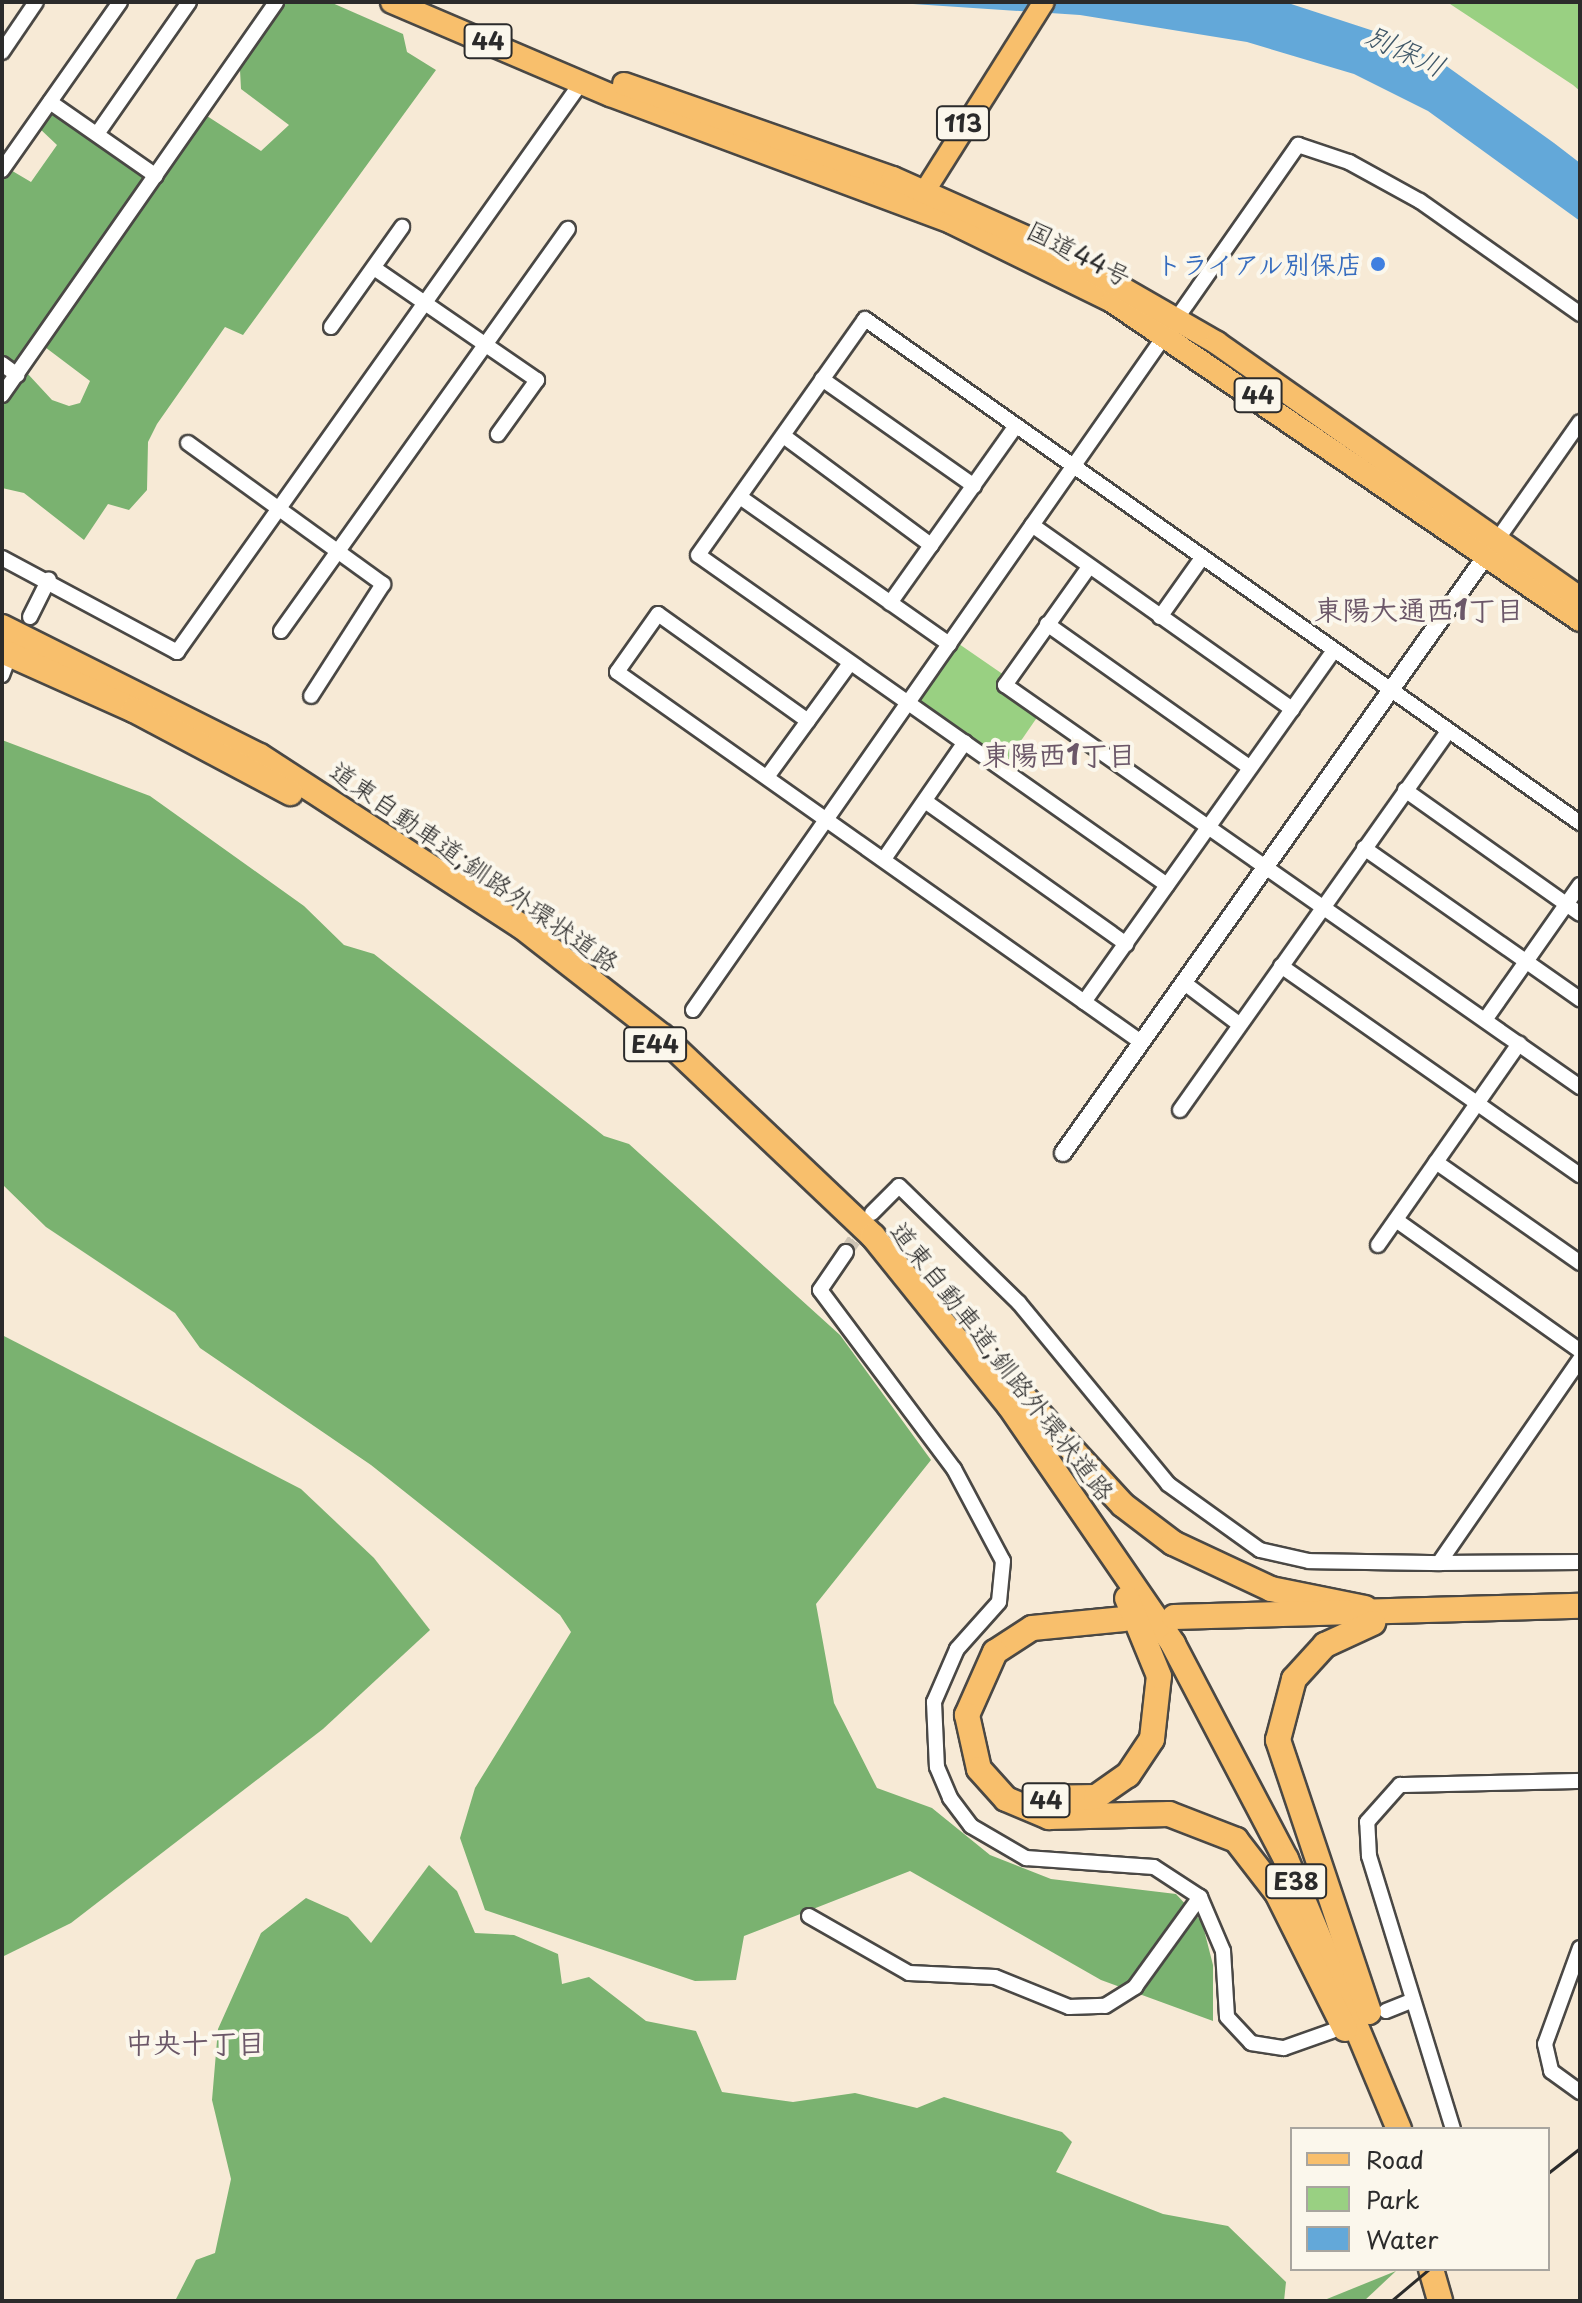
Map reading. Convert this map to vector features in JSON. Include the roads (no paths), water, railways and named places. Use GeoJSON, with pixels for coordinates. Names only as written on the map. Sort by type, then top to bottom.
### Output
{"type":"FeatureCollection","features":[{"type":"Feature","properties":{"kind":"highway","name":"国道44号"},"geometry":{"type":"LineString","coordinates":[[392,2],[583,80],[620,82],[919,199],[1017,229],[1173,326],[1491,547],[1580,620]]}},
{"type":"Feature","properties":{"kind":"highway","name":"国道44号"},"geometry":{"type":"LineString","coordinates":[[1491,547],[1580,598]]}},
{"type":"Feature","properties":{"kind":"highway","name":"道東自動車道;釧路外環状道路"},"geometry":{"type":"LineString","coordinates":[[2,627],[260,756],[521,926],[734,1100],[873,1236],[935,1310],[1152,1625],[1286,1859],[1398,2127]]}},
{"type":"Feature","properties":{"kind":"highway","name":"道東自動車道;釧路外環状道路"},"geometry":{"type":"LineString","coordinates":[[3,664],[134,710],[354,830],[528,946],[655,1043],[796,1174],[929,1317],[1152,1625],[1271,1850],[1376,2092],[1387,2127]]}},
{"type":"Feature","properties":{"kind":"highway"},"geometry":{"type":"LineString","coordinates":[[935,1310],[1147,1525],[1271,1589],[1369,1615],[1580,1616]]}},
{"type":"Feature","properties":{"kind":"highway","name":"44"},"geometry":{"type":"LineString","coordinates":[[1118,1580],[1159,1676],[1159,1719],[1142,1759],[1113,1787],[1076,1801],[1034,1797],[998,1771],[985,1733],[985,1702],[996,1674],[1037,1643],[1152,1625],[1369,1615]]}},
{"type":"Feature","properties":{"kind":"highway"},"geometry":{"type":"LineString","coordinates":[[1407,2127],[1278,1740],[1285,1700],[1301,1671],[1325,1645],[1369,1615],[1580,1606]]}},
{"type":"Feature","properties":{"kind":"highway"},"geometry":{"type":"LineString","coordinates":[[1152,1625],[1032,1628],[995,1652],[967,1715],[979,1769],[1006,1799],[1049,1817],[1169,1814],[1236,1840],[1277,1893],[1376,2092]]}},
{"type":"Feature","properties":{"kind":"highway"},"geometry":{"type":"LineString","coordinates":[[1432,2271],[1444,2290]]}},
{"type":"Feature","properties":{"kind":"main road","name":"113"},"geometry":{"type":"LineString","coordinates":[[919,199],[1005,57],[1044,2]]}},
{"type":"Feature","properties":{"kind":"street"},"geometry":{"type":"LineString","coordinates":[[2,52],[36,2]]}},
{"type":"Feature","properties":{"kind":"street"},"geometry":{"type":"LineString","coordinates":[[2,170],[120,2]]}},
{"type":"Feature","properties":{"kind":"street"},"geometry":{"type":"LineString","coordinates":[[97,134],[189,2]]}},
{"type":"Feature","properties":{"kind":"street"},"geometry":{"type":"LineString","coordinates":[[2,395],[276,2]]}},
{"type":"Feature","properties":{"kind":"street"},"geometry":{"type":"LineString","coordinates":[[2,558],[49,579],[177,652],[283,508],[583,80]]}},
{"type":"Feature","properties":{"kind":"street"},"geometry":{"type":"LineString","coordinates":[[50,102],[156,176]]}},
{"type":"Feature","properties":{"kind":"street"},"geometry":{"type":"LineString","coordinates":[[693,1010],[1298,145],[1349,162],[1420,201],[1580,314]]}},
{"type":"Feature","properties":{"kind":"street"},"geometry":{"type":"LineString","coordinates":[[331,327],[402,227]]}},
{"type":"Feature","properties":{"kind":"street"},"geometry":{"type":"LineString","coordinates":[[281,631],[568,229]]}},
{"type":"Feature","properties":{"kind":"street"},"geometry":{"type":"LineString","coordinates":[[374,268],[537,380],[498,434]]}},
{"type":"Feature","properties":{"kind":"street"},"geometry":{"type":"LineString","coordinates":[[1167,885],[698,555],[785,437],[865,319],[1580,823]]}},
{"type":"Feature","properties":{"kind":"street"},"geometry":{"type":"LineString","coordinates":[[2,364],[17,375]]}},
{"type":"Feature","properties":{"kind":"street"},"geometry":{"type":"LineString","coordinates":[[822,379],[974,486]]}},
{"type":"Feature","properties":{"kind":"street"},"geometry":{"type":"LineString","coordinates":[[1063,1153],[1580,422]]}},
{"type":"Feature","properties":{"kind":"street"},"geometry":{"type":"LineString","coordinates":[[890,603],[1016,426]]}},
{"type":"Feature","properties":{"kind":"street"},"geometry":{"type":"LineString","coordinates":[[785,437],[931,545]]}},
{"type":"Feature","properties":{"kind":"street"},"geometry":{"type":"LineString","coordinates":[[188,443],[283,508],[383,584],[311,696]]}},
{"type":"Feature","properties":{"kind":"street"},"geometry":{"type":"LineString","coordinates":[[740,497],[949,644]]}},
{"type":"Feature","properties":{"kind":"street"},"geometry":{"type":"LineString","coordinates":[[1032,525],[1292,709]]}},
{"type":"Feature","properties":{"kind":"street"},"geometry":{"type":"LineString","coordinates":[[1160,617],[1202,558]]}},
{"type":"Feature","properties":{"kind":"street"},"geometry":{"type":"LineString","coordinates":[[1089,567],[1005,685],[1580,1087]]}},
{"type":"Feature","properties":{"kind":"street"},"geometry":{"type":"LineString","coordinates":[[30,617],[49,579]]}},
{"type":"Feature","properties":{"kind":"street"},"geometry":{"type":"LineString","coordinates":[[808,721],[658,614],[617,672],[1141,1042]]}},
{"type":"Feature","properties":{"kind":"street"},"geometry":{"type":"LineString","coordinates":[[1047,624],[1249,767]]}},
{"type":"Feature","properties":{"kind":"street"},"geometry":{"type":"LineString","coordinates":[[1084,1002],[1333,651]]}},
{"type":"Feature","properties":{"kind":"street"},"geometry":{"type":"LineString","coordinates":[[767,777],[850,663]]}},
{"type":"Feature","properties":{"kind":"street"},"geometry":{"type":"LineString","coordinates":[[1180,1110],[1448,731]]}},
{"type":"Feature","properties":{"kind":"street"},"geometry":{"type":"LineString","coordinates":[[884,859],[965,742]]}},
{"type":"Feature","properties":{"kind":"street"},"geometry":{"type":"LineString","coordinates":[[1405,790],[1580,914]]}},
{"type":"Feature","properties":{"kind":"street"},"geometry":{"type":"LineString","coordinates":[[925,801],[1126,944]]}},
{"type":"Feature","properties":{"kind":"street"},"geometry":{"type":"LineString","coordinates":[[1364,848],[1580,999]]}},
{"type":"Feature","properties":{"kind":"street"},"geometry":{"type":"LineString","coordinates":[[1485,1020],[1580,885]]}},
{"type":"Feature","properties":{"kind":"street"},"geometry":{"type":"LineString","coordinates":[[1281,966],[1580,1175]]}},
{"type":"Feature","properties":{"kind":"street"},"geometry":{"type":"LineString","coordinates":[[1183,982],[1239,1024]]}},
{"type":"Feature","properties":{"kind":"street"},"geometry":{"type":"LineString","coordinates":[[1378,1245],[1519,1044]]}},
{"type":"Feature","properties":{"kind":"street"},"geometry":{"type":"LineString","coordinates":[[1436,1162],[1580,1263]]}},
{"type":"Feature","properties":{"kind":"street"},"geometry":{"type":"LineString","coordinates":[[872,1213],[899,1186],[1019,1303],[1129,1441],[1215,1524],[1260,1550],[1309,1561],[1580,1562]]}},
{"type":"Feature","properties":{"kind":"street"},"geometry":{"type":"LineString","coordinates":[[1396,1220],[1580,1351]]}},
{"type":"Feature","properties":{"kind":"street"},"geometry":{"type":"LineString","coordinates":[[846,1252],[820,1290],[954,1469],[1003,1561],[999,1602],[957,1649],[934,1702],[937,1767],[950,1798],[971,1826],[1026,1858],[1154,1867],[1200,1897],[1218,1926],[1227,2017],[1239,2034],[1263,2048],[1284,2048],[1332,2031]]}},
{"type":"Feature","properties":{"kind":"street"},"geometry":{"type":"LineString","coordinates":[[1439,1563],[1580,1359]]}},
{"type":"Feature","properties":{"kind":"street"},"geometry":{"type":"LineString","coordinates":[[1452,2127],[1369,1856],[1365,1836],[1374,1808],[1400,1785],[1580,1781]]}},
{"type":"Feature","properties":{"kind":"street"},"geometry":{"type":"LineString","coordinates":[[809,1916],[909,1973],[995,1977],[1069,2007],[1105,2006],[1135,1987],[1200,1897]]}},
{"type":"Feature","properties":{"kind":"street"},"geometry":{"type":"LineString","coordinates":[[1580,1948],[1545,2044],[1551,2071],[1580,2092]]}},
{"type":"Feature","properties":{"kind":"street"},"geometry":{"type":"LineString","coordinates":[[1386,2011],[1413,2000]]}},
{"type":"Feature","properties":{"kind":"water","name":"別保川"},"geometry":{"type":"Polygon","coordinates":[[[883,2],[1285,2],[1386,35],[1445,65],[1554,143],[1580,163],[1580,221],[1428,111],[1354,74],[1247,42],[1080,15],[883,2]]]}},
{"type":"Feature","properties":{"kind":"tunnel"},"geometry":{"type":"LineString","coordinates":[[846,1252],[866,1222]]}},
{"type":"Feature","properties":{"kind":"railway"},"geometry":{"type":"LineString","coordinates":[[1550,2171],[1580,2148]]}},
{"type":"Feature","properties":{"kind":"railway"},"geometry":{"type":"LineString","coordinates":[[1391,2301],[1427,2271]]}},
{"type":"Feature","properties":{"kind":"place","name":"トライアル別保店"},"geometry":{"type":"Point","coordinates":[1378,264]}},
{"type":"Feature","properties":{"kind":"district","name":"東陽大通西1丁目"},"geometry":{"type":"Point","coordinates":[1419,609]}},
{"type":"Feature","properties":{"kind":"district","name":"東陽西1丁目"},"geometry":{"type":"Point","coordinates":[1059,754]}},
{"type":"Feature","properties":{"kind":"district","name":"中央十丁目"},"geometry":{"type":"Point","coordinates":[195,2042]}}]}
